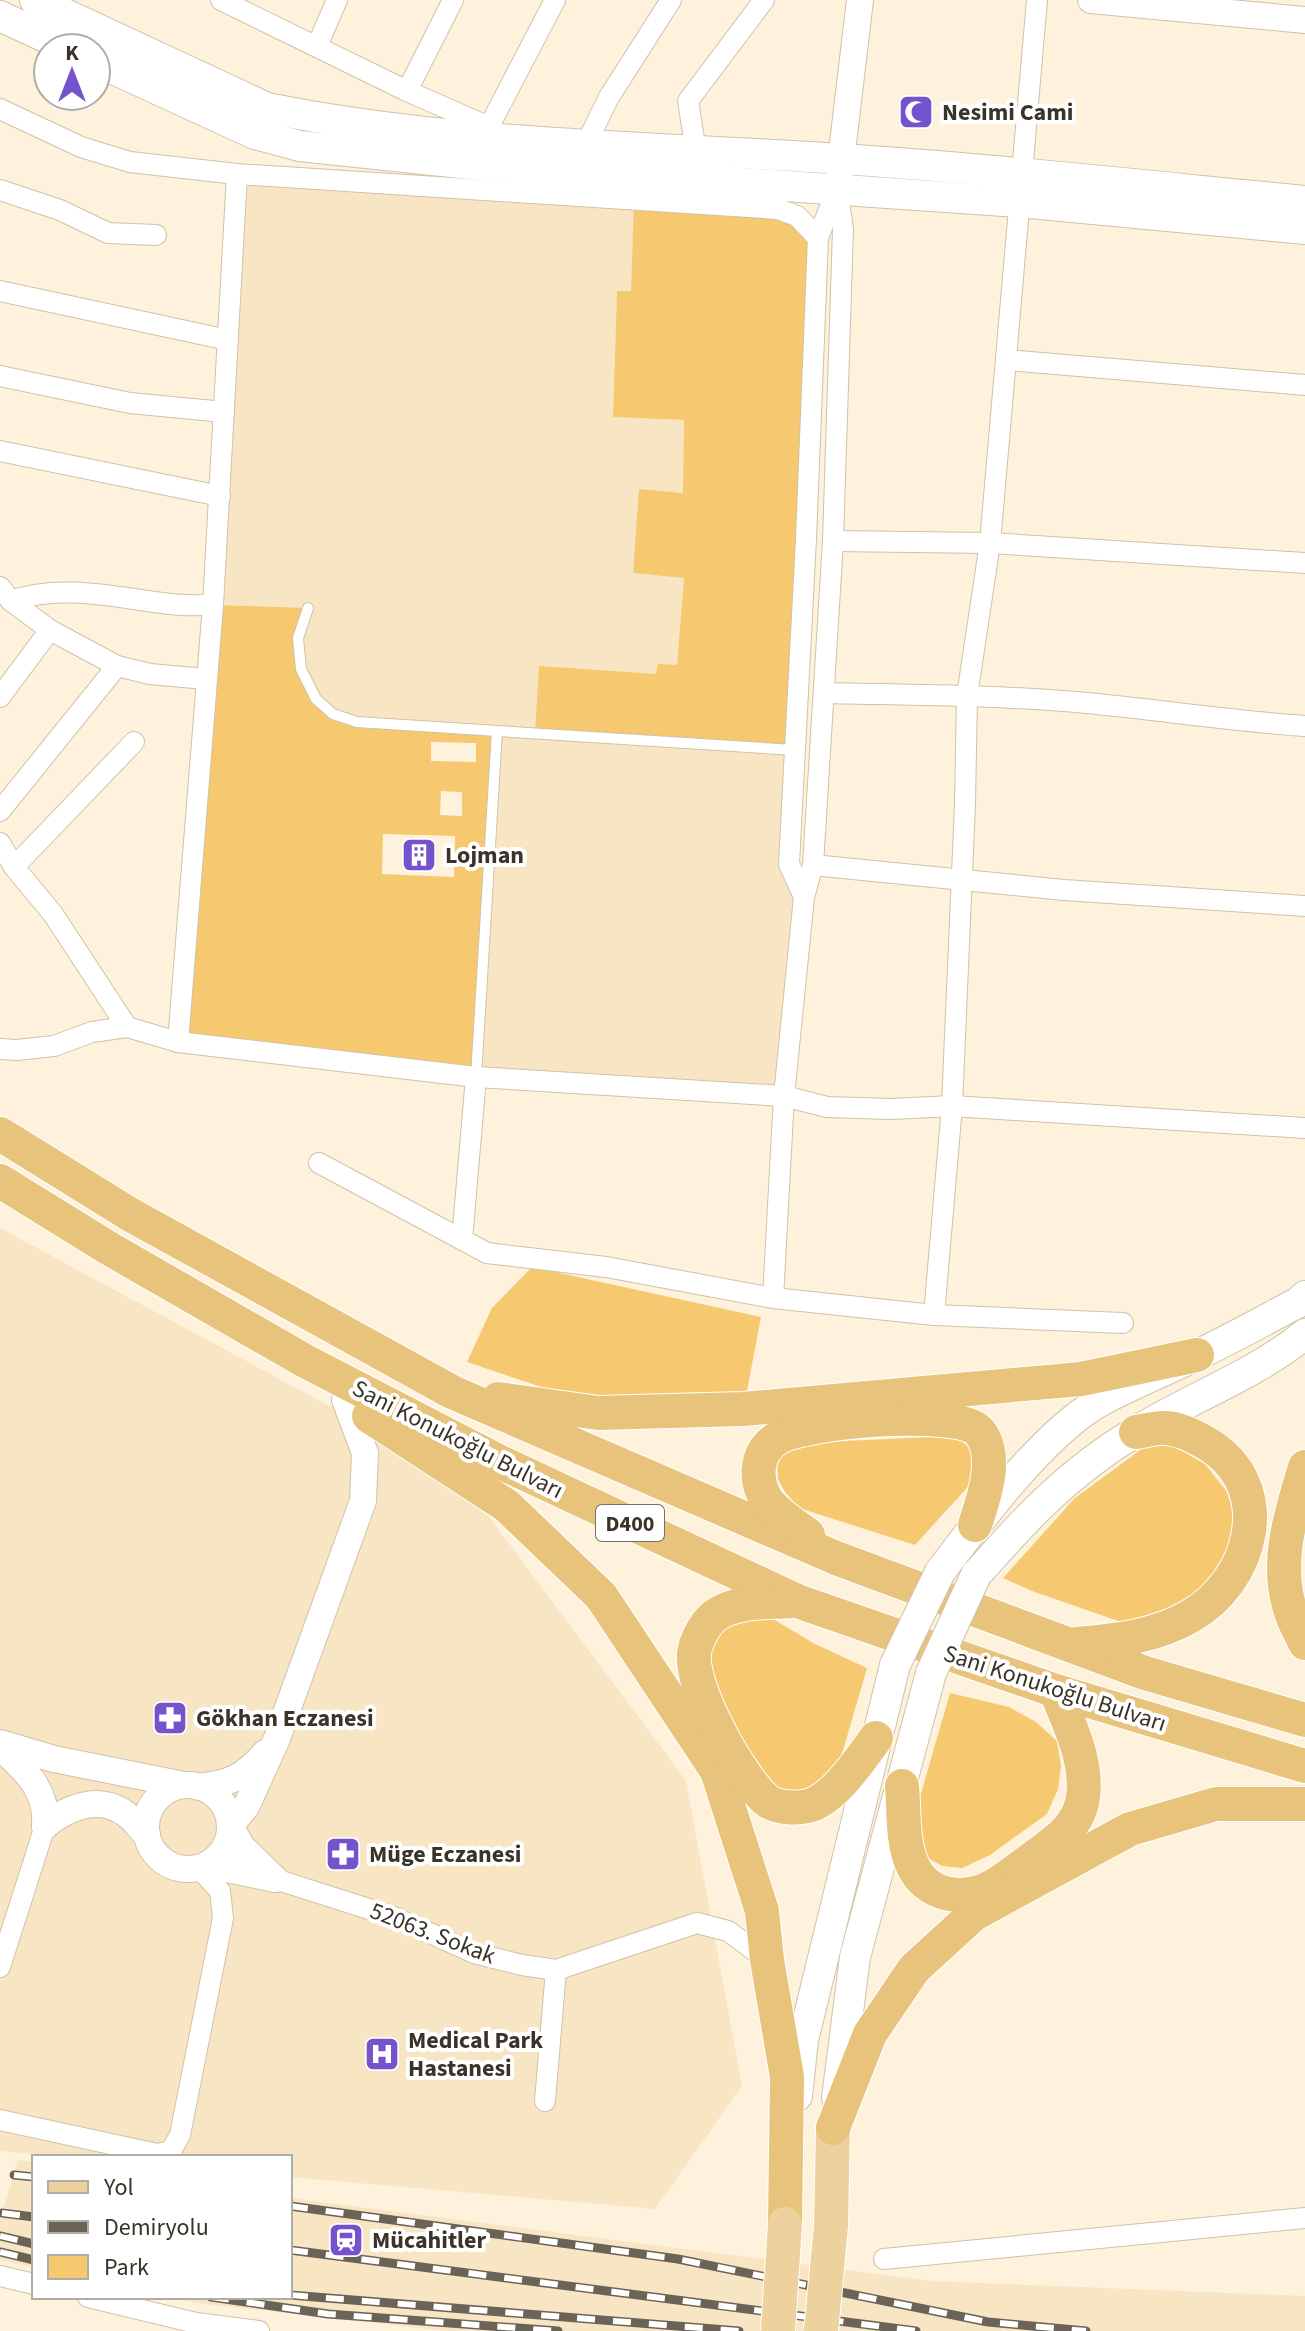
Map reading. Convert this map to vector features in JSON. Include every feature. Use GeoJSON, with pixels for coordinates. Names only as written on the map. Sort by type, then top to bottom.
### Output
{"type":"FeatureCollection","features":[{"type":"Feature","properties":{"kind":"highway","name":"Sani Konukoğlu Bulvarı"},"geometry":{"type":"LineString","coordinates":[[0,1134],[131,1215],[452,1392],[836,1558],[1145,1673],[1305,1720]]}},
{"type":"Feature","properties":{"kind":"highway","name":"Sani Konukoğlu Bulvarı"},"geometry":{"type":"LineString","coordinates":[[0,1181],[110,1249],[305,1361],[502,1463],[797,1601],[1056,1691],[1305,1766]]}},
{"type":"Feature","properties":{"kind":"highway"},"geometry":{"type":"LineString","coordinates":[[452,1392],[598,1413],[743,1409],[1081,1379],[1197,1355]]}},
{"type":"Feature","properties":{"kind":"highway"},"geometry":{"type":"LineString","coordinates":[[305,1361],[345,1400],[507,1506],[601,1596],[717,1771],[762,1911],[787,2077],[785,2224]]}},
{"type":"Feature","properties":{"kind":"highway"},"geometry":{"type":"LineString","coordinates":[[836,1558],[767,1499],[758,1478],[759,1460],[765,1448],[777,1437],[815,1426],[914,1418],[956,1420],[970,1424],[980,1432],[987,1449],[988,1466],[985,1492],[975,1525]]}},
{"type":"Feature","properties":{"kind":"highway"},"geometry":{"type":"LineString","coordinates":[[1068,1645],[1136,1638],[1171,1627],[1192,1616],[1219,1594],[1232,1580],[1240,1563],[1250,1523],[1250,1506],[1247,1490],[1229,1461],[1194,1436],[1166,1428],[1136,1432]]}},
{"type":"Feature","properties":{"kind":"highway"},"geometry":{"type":"LineString","coordinates":[[1305,1467],[1290,1517],[1283,1560],[1289,1609],[1305,1643]]}},
{"type":"Feature","properties":{"kind":"highway"},"geometry":{"type":"LineString","coordinates":[[797,1601],[739,1605],[717,1614],[700,1634],[694,1654],[698,1679],[737,1766],[768,1802],[788,1808],[811,1806],[844,1782],[876,1738]]}},
{"type":"Feature","properties":{"kind":"highway"},"geometry":{"type":"LineString","coordinates":[[902,1786],[907,1845],[911,1864],[920,1878],[934,1890],[954,1896],[995,1886],[1065,1834],[1077,1819],[1083,1800],[1083,1762],[1056,1691]]}},
{"type":"Feature","properties":{"kind":"highway"},"geometry":{"type":"LineString","coordinates":[[833,2128],[870,2034],[914,1969],[974,1914],[1130,1829],[1216,1804],[1305,1804]]}},
{"type":"Feature","properties":{"kind":"main road"},"geometry":{"type":"LineString","coordinates":[[35,0],[267,108],[306,116],[586,144],[841,159],[1305,229]]}},
{"type":"Feature","properties":{"kind":"main road"},"geometry":{"type":"LineString","coordinates":[[0,16],[34,32]]}},
{"type":"Feature","properties":{"kind":"main road"},"geometry":{"type":"LineString","coordinates":[[112,68],[255,134],[300,146],[592,174],[837,189],[1020,188],[1305,201]]}},
{"type":"Feature","properties":{"kind":"main road"},"geometry":{"type":"LineString","coordinates":[[778,2331],[803,2040],[895,1665],[940,1572],[975,1525],[1054,1438],[1096,1404],[1197,1355],[1305,1296]]}},
{"type":"Feature","properties":{"kind":"main road"},"geometry":{"type":"LineString","coordinates":[[821,2331],[831,2226],[833,2128],[855,1957],[931,1673],[976,1575],[1032,1512],[1079,1469],[1136,1432],[1266,1361],[1305,1334]]}},
{"type":"Feature","properties":{"kind":"street"},"geometry":{"type":"LineString","coordinates":[[221,0],[486,132],[555,0]]}},
{"type":"Feature","properties":{"kind":"street"},"geometry":{"type":"LineString","coordinates":[[317,46],[337,0]]}},
{"type":"Feature","properties":{"kind":"street"},"geometry":{"type":"LineString","coordinates":[[407,91],[453,0]]}},
{"type":"Feature","properties":{"kind":"street"},"geometry":{"type":"LineString","coordinates":[[586,144],[609,97],[671,0]]}},
{"type":"Feature","properties":{"kind":"street"},"geometry":{"type":"LineString","coordinates":[[696,151],[688,101],[764,0]]}},
{"type":"Feature","properties":{"kind":"street"},"geometry":{"type":"LineString","coordinates":[[804,897],[789,864],[818,238],[837,189],[860,0]]}},
{"type":"Feature","properties":{"kind":"street"},"geometry":{"type":"LineString","coordinates":[[934,1315],[952,1106],[967,696],[990,543],[1037,0]]}},
{"type":"Feature","properties":{"kind":"street"},"geometry":{"type":"LineString","coordinates":[[1091,0],[1305,20]]}},
{"type":"Feature","properties":{"kind":"street"},"geometry":{"type":"LineString","coordinates":[[0,109],[81,147],[130,162],[237,174],[778,209],[797,216],[818,238]]}},
{"type":"Feature","properties":{"kind":"street"},"geometry":{"type":"LineString","coordinates":[[178,1042],[213,605],[237,174]]}},
{"type":"Feature","properties":{"kind":"street"},"geometry":{"type":"LineString","coordinates":[[518,193],[592,174]]}},
{"type":"Feature","properties":{"kind":"street"},"geometry":{"type":"LineString","coordinates":[[773,1298],[784,1096],[804,897],[813,865],[833,541],[843,229],[837,189]]}},
{"type":"Feature","properties":{"kind":"street"},"geometry":{"type":"LineString","coordinates":[[0,190],[60,210],[108,233],[156,235]]}},
{"type":"Feature","properties":{"kind":"street"},"geometry":{"type":"LineString","coordinates":[[0,291],[228,340]]}},
{"type":"Feature","properties":{"kind":"street"},"geometry":{"type":"LineString","coordinates":[[1008,360],[1305,385]]}},
{"type":"Feature","properties":{"kind":"street"},"geometry":{"type":"LineString","coordinates":[[0,376],[130,403],[224,412]]}},
{"type":"Feature","properties":{"kind":"street"},"geometry":{"type":"LineString","coordinates":[[0,451],[220,496]]}},
{"type":"Feature","properties":{"kind":"street"},"geometry":{"type":"LineString","coordinates":[[833,541],[990,543],[1305,563]]}},
{"type":"Feature","properties":{"kind":"street"},"geometry":{"type":"LineString","coordinates":[[3,592],[90,593],[174,605],[213,605]]}},
{"type":"Feature","properties":{"kind":"street"},"geometry":{"type":"LineString","coordinates":[[3,592],[50,630],[117,666],[150,674],[206,679]]}},
{"type":"Feature","properties":{"kind":"street"},"geometry":{"type":"LineString","coordinates":[[0,697],[50,630]]}},
{"type":"Feature","properties":{"kind":"street"},"geometry":{"type":"LineString","coordinates":[[0,811],[117,666]]}},
{"type":"Feature","properties":{"kind":"street"},"geometry":{"type":"LineString","coordinates":[[824,693],[967,696],[1087,703],[1224,720],[1305,726]]}},
{"type":"Feature","properties":{"kind":"street"},"geometry":{"type":"LineString","coordinates":[[14,867],[134,742]]}},
{"type":"Feature","properties":{"kind":"street"},"geometry":{"type":"LineString","coordinates":[[0,843],[14,867],[53,914],[127,1027]]}},
{"type":"Feature","properties":{"kind":"street"},"geometry":{"type":"LineString","coordinates":[[813,865],[1064,890],[1305,906]]}},
{"type":"Feature","properties":{"kind":"street"},"geometry":{"type":"LineString","coordinates":[[0,1049],[54,1046],[92,1032],[127,1027],[178,1042],[476,1077],[784,1096],[827,1107],[891,1109],[952,1106],[1305,1128]]}},
{"type":"Feature","properties":{"kind":"street"},"geometry":{"type":"LineString","coordinates":[[462,1240],[476,1077]]}},
{"type":"Feature","properties":{"kind":"street"},"geometry":{"type":"LineString","coordinates":[[319,1163],[487,1253],[606,1267],[773,1298],[934,1315],[1123,1323]]}},
{"type":"Feature","properties":{"kind":"street"},"geometry":{"type":"LineString","coordinates":[[230,1826],[246,1807],[276,1741],[363,1501],[365,1453],[345,1400]]}},
{"type":"Feature","properties":{"kind":"street"},"geometry":{"type":"LineString","coordinates":[[275,1879],[222,1868],[185,1869],[172,1866],[152,1848],[146,1821],[159,1797],[170,1789],[229,1783],[249,1770],[276,1741]]}},
{"type":"Feature","properties":{"kind":"street"},"geometry":{"type":"LineString","coordinates":[[0,1745],[210,1792],[221,1801],[228,1813],[228,1840],[212,1862],[199,1868]]}},
{"type":"Feature","properties":{"kind":"street"},"geometry":{"type":"LineString","coordinates":[[0,1745],[32,1777],[46,1813],[45,1826],[0,1967]]}},
{"type":"Feature","properties":{"kind":"street"},"geometry":{"type":"LineString","coordinates":[[45,1826],[60,1813],[85,1805],[103,1805],[123,1812],[147,1835]]}},
{"type":"Feature","properties":{"kind":"street"},"geometry":{"type":"LineString","coordinates":[[230,1826],[242,1847],[275,1879]]}},
{"type":"Feature","properties":{"kind":"street"},"geometry":{"type":"LineString","coordinates":[[0,2120],[157,2154],[171,2151],[180,2135],[223,1918],[220,1891],[199,1868]]}},
{"type":"Feature","properties":{"kind":"street","name":"52063. Sokak"},"geometry":{"type":"LineString","coordinates":[[275,1879],[394,1917],[474,1953],[522,1965],[556,1970],[697,1923],[728,1931],[767,1960]]}},
{"type":"Feature","properties":{"kind":"street"},"geometry":{"type":"LineString","coordinates":[[545,2101],[556,1970]]}},
{"type":"Feature","properties":{"kind":"street"},"geometry":{"type":"LineString","coordinates":[[884,2259],[1305,2218]]}},
{"type":"Feature","properties":{"kind":"street"},"geometry":{"type":"LineString","coordinates":[[0,2276],[32,2284]]}},
{"type":"Feature","properties":{"kind":"street"},"geometry":{"type":"LineString","coordinates":[[96,2299],[196,2323],[259,2331]]}},
{"type":"Feature","properties":{"kind":"lane"},"geometry":{"type":"LineString","coordinates":[[308,608],[298,638],[301,669],[316,699],[333,714],[357,722],[794,750]]}},
{"type":"Feature","properties":{"kind":"lane"},"geometry":{"type":"LineString","coordinates":[[476,1077],[497,731]]}},
{"type":"Feature","properties":{"kind":"shaded area"},"geometry":{"type":"Polygon","coordinates":[[[237,174],[634,200],[631,292],[617,292],[613,417],[684,420],[683,493],[640,489],[633,573],[684,577],[677,666],[657,675],[585,669],[794,750],[789,864],[804,897],[784,1096],[476,1077],[497,732],[357,722],[333,714],[213,605],[237,174]]]}},
{"type":"Feature","properties":{"kind":"shaded area"},"geometry":{"type":"Polygon","coordinates":[[[0,1228],[459,1476],[686,1781],[742,2086],[655,2209],[292,2177],[292,2155],[45,2155],[0,2151],[0,1228]]]}},
{"type":"Feature","properties":{"kind":"shaded area"},"geometry":{"type":"Polygon","coordinates":[[[18,2160],[32,2162],[32,2268],[0,2260],[0,2220],[18,2160]]]}},
{"type":"Feature","properties":{"kind":"shaded area"},"geometry":{"type":"Polygon","coordinates":[[[292,2198],[932,2281],[1305,2296],[1305,2331],[448,2331],[178,2299],[292,2299],[292,2198]]]}},
{"type":"Feature","properties":{"kind":"green space"},"geometry":{"type":"Polygon","coordinates":[[[634,200],[778,209],[809,231],[794,750],[535,734],[539,666],[656,674],[658,664],[677,665],[684,578],[633,573],[639,489],[683,493],[684,420],[613,417],[617,291],[631,291],[634,200]]]}},
{"type":"Feature","properties":{"kind":"green space"},"geometry":{"type":"Polygon","coordinates":[[[213,605],[308,608],[297,647],[301,669],[317,699],[332,713],[386,725],[497,731],[476,1077],[178,1042],[213,605]],[[431,742],[431,761],[476,762],[476,743],[431,742]],[[441,791],[440,815],[462,816],[462,792],[441,791]],[[383,834],[382,874],[454,877],[455,836],[383,834]]]}},
{"type":"Feature","properties":{"kind":"green space"},"geometry":{"type":"Polygon","coordinates":[[[532,1267],[761,1317],[746,1396],[609,1396],[553,1391],[467,1362],[492,1308],[532,1267]]]}},
{"type":"Feature","properties":{"kind":"green space"},"geometry":{"type":"Polygon","coordinates":[[[956,1436],[976,1454],[975,1479],[915,1545],[799,1508],[778,1479],[777,1458],[786,1450],[821,1442],[956,1436]]]}},
{"type":"Feature","properties":{"kind":"green space"},"geometry":{"type":"Polygon","coordinates":[[[1170,1444],[1205,1464],[1227,1492],[1235,1519],[1231,1542],[1215,1581],[1156,1620],[1121,1622],[1003,1578],[1075,1498],[1143,1448],[1170,1444]]]}},
{"type":"Feature","properties":{"kind":"green space"},"geometry":{"type":"Polygon","coordinates":[[[741,1616],[773,1619],[815,1644],[867,1668],[837,1771],[820,1786],[798,1794],[774,1787],[759,1777],[707,1669],[710,1645],[721,1631],[741,1616]]]}},
{"type":"Feature","properties":{"kind":"green space"},"geometry":{"type":"Polygon","coordinates":[[[950,1693],[1009,1707],[1036,1722],[1057,1741],[1061,1767],[1058,1789],[1047,1814],[990,1855],[962,1868],[942,1866],[926,1857],[916,1835],[918,1804],[950,1693]]]}},
{"type":"Feature","properties":{"kind":"railway"},"geometry":{"type":"LineString","coordinates":[[14,2175],[32,2177]]}},
{"type":"Feature","properties":{"kind":"railway"},"geometry":{"type":"LineString","coordinates":[[292,2206],[678,2259],[988,2322],[1086,2331]]}},
{"type":"Feature","properties":{"kind":"railway"},"geometry":{"type":"LineString","coordinates":[[2,2213],[32,2217]]}},
{"type":"Feature","properties":{"kind":"railway"},"geometry":{"type":"LineString","coordinates":[[0,2236],[32,2244]]}},
{"type":"Feature","properties":{"kind":"railway"},"geometry":{"type":"LineString","coordinates":[[292,2250],[916,2331]]}},
{"type":"Feature","properties":{"kind":"railway"},"geometry":{"type":"LineString","coordinates":[[0,2252],[32,2260]]}},
{"type":"Feature","properties":{"kind":"railway"},"geometry":{"type":"LineString","coordinates":[[292,2295],[739,2331]]}},
{"type":"Feature","properties":{"kind":"railway"},"geometry":{"type":"LineString","coordinates":[[225,2299],[328,2314],[558,2331]]}},
{"type":"Feature","properties":{"kind":"place","name":"Nesimi Cami"},"geometry":{"type":"Point","coordinates":[916,112]}},
{"type":"Feature","properties":{"kind":"place","name":"Lojman"},"geometry":{"type":"Point","coordinates":[419,855]}},
{"type":"Feature","properties":{"kind":"place","name":"Gökhan Eczanesi"},"geometry":{"type":"Point","coordinates":[170,1718]}},
{"type":"Feature","properties":{"kind":"place","name":"Müge Eczanesi"},"geometry":{"type":"Point","coordinates":[343,1854]}},
{"type":"Feature","properties":{"kind":"place","name":"Medical Park Hastanesi"},"geometry":{"type":"Point","coordinates":[382,2054]}},
{"type":"Feature","properties":{"kind":"place","name":"Mücahitler"},"geometry":{"type":"Point","coordinates":[346,2240]}}]}
